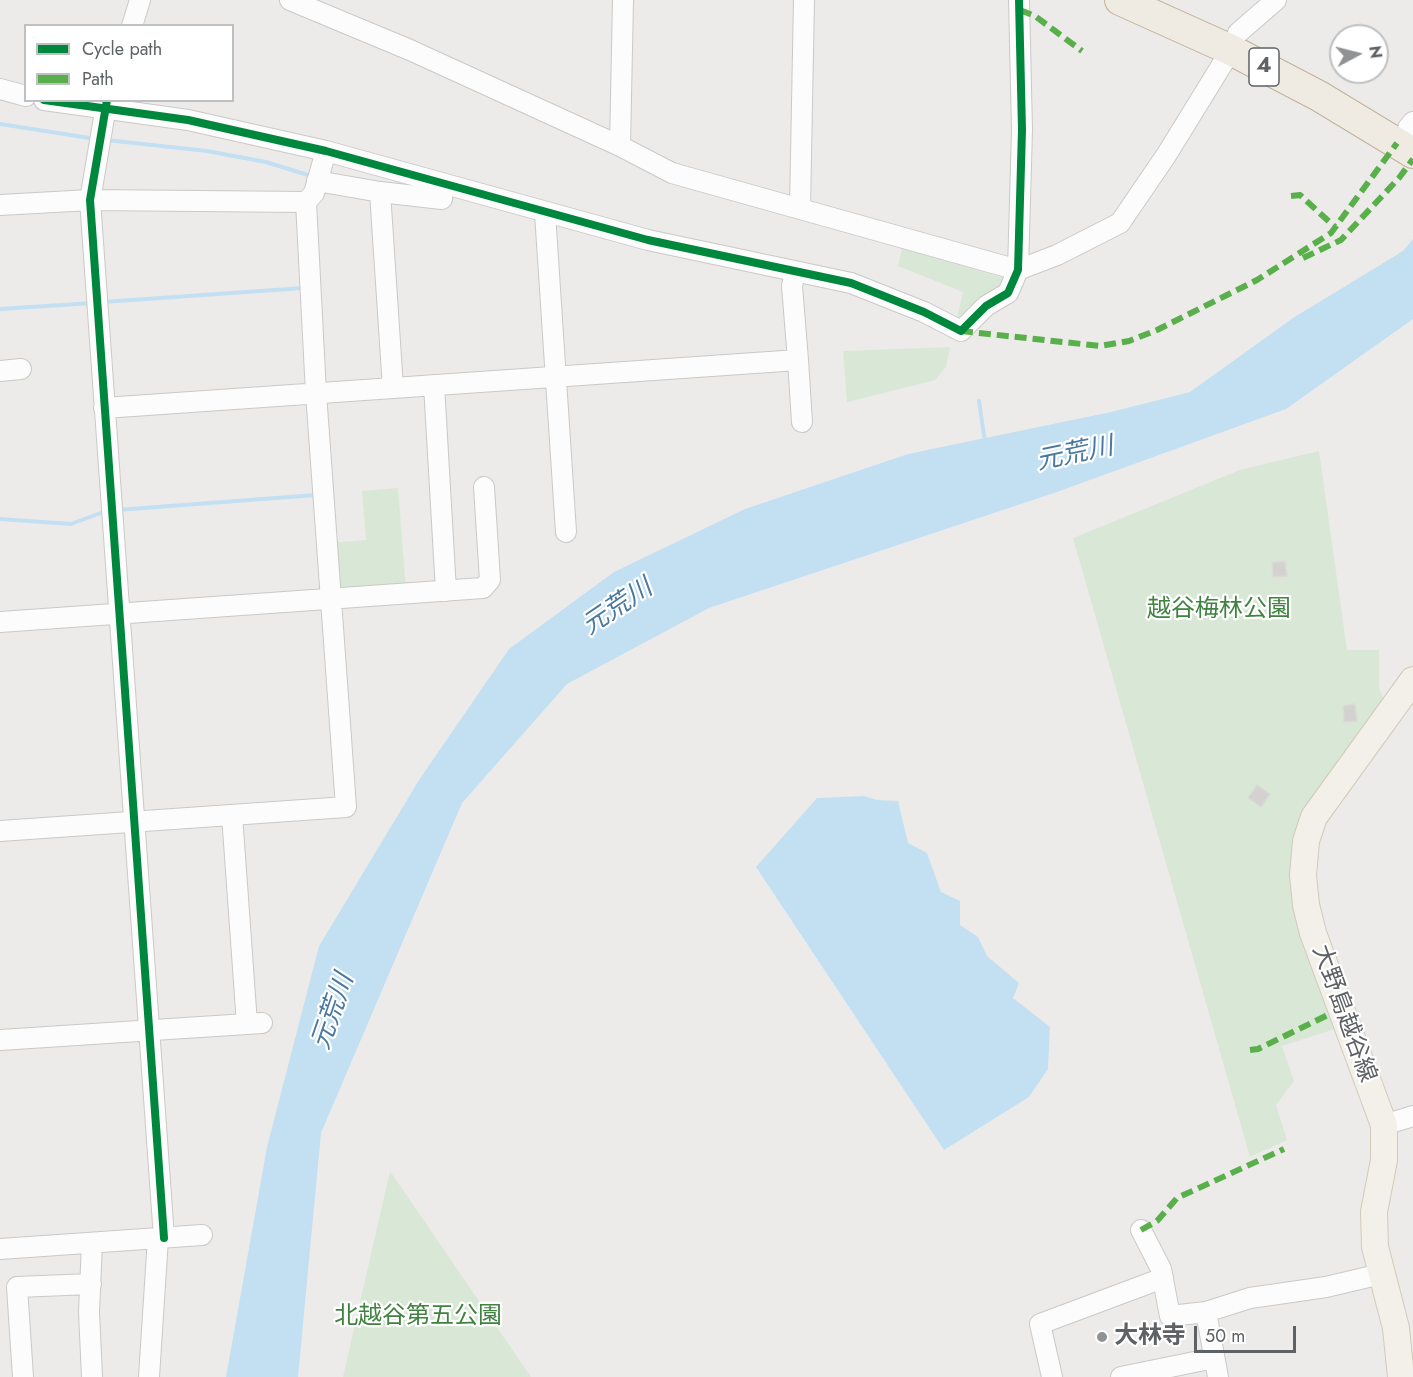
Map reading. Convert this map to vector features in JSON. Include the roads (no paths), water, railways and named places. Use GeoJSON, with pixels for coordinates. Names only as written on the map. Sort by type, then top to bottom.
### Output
{"type":"FeatureCollection","features":[{"type":"Feature","properties":{"kind":"highway","name":"4"},"geometry":{"type":"LineString","coordinates":[[1120,0],[1235,42]]}},
{"type":"Feature","properties":{"kind":"highway","name":"4"},"geometry":{"type":"LineString","coordinates":[[1162,0],[1235,42],[1319,96],[1410,136]]}},
{"type":"Feature","properties":{"kind":"main road","name":"大野島越谷線"},"geometry":{"type":"LineString","coordinates":[[1401,1377],[1396,1328],[1381,1274],[1373,1227],[1384,1160],[1384,1125],[1313,933],[1306,905],[1303,875],[1306,841],[1314,817],[1413,680]]}},
{"type":"Feature","properties":{"kind":"street"},"geometry":{"type":"LineString","coordinates":[[133,24],[140,0]]}},
{"type":"Feature","properties":{"kind":"street"},"geometry":{"type":"LineString","coordinates":[[290,0],[410,50],[620,146],[672,173],[1018,270],[1057,255],[1120,223],[1167,154],[1235,42],[1276,0]]}},
{"type":"Feature","properties":{"kind":"street"},"geometry":{"type":"LineString","coordinates":[[620,146],[623,0]]}},
{"type":"Feature","properties":{"kind":"street"},"geometry":{"type":"LineString","coordinates":[[800,208],[804,0]]}},
{"type":"Feature","properties":{"kind":"street"},"geometry":{"type":"LineString","coordinates":[[69,102],[106,105],[188,120],[326,151],[648,240],[795,273],[851,283],[924,312],[961,331],[986,306],[1008,293],[1018,270],[1022,130],[1019,0]]}},
{"type":"Feature","properties":{"kind":"street"},"geometry":{"type":"LineString","coordinates":[[0,89],[24,95]]}},
{"type":"Feature","properties":{"kind":"street"},"geometry":{"type":"LineString","coordinates":[[106,105],[90,200],[149,1030],[161,1238],[149,1377]]}},
{"type":"Feature","properties":{"kind":"street"},"geometry":{"type":"LineString","coordinates":[[0,831],[346,807],[316,393],[306,202],[314,193],[326,151]]}},
{"type":"Feature","properties":{"kind":"street"},"geometry":{"type":"LineString","coordinates":[[317,181],[380,192],[442,199],[443,184]]}},
{"type":"Feature","properties":{"kind":"street"},"geometry":{"type":"LineString","coordinates":[[380,192],[393,388]]}},
{"type":"Feature","properties":{"kind":"street"},"geometry":{"type":"LineString","coordinates":[[0,205],[90,200],[306,202]]}},
{"type":"Feature","properties":{"kind":"street"},"geometry":{"type":"LineString","coordinates":[[545,213],[566,532]]}},
{"type":"Feature","properties":{"kind":"street"},"geometry":{"type":"LineString","coordinates":[[795,273],[792,286],[802,422]]}},
{"type":"Feature","properties":{"kind":"street"},"geometry":{"type":"LineString","coordinates":[[105,408],[798,360]]}},
{"type":"Feature","properties":{"kind":"street"},"geometry":{"type":"LineString","coordinates":[[0,371],[21,369]]}},
{"type":"Feature","properties":{"kind":"street"},"geometry":{"type":"LineString","coordinates":[[434,385],[446,591]]}},
{"type":"Feature","properties":{"kind":"street"},"geometry":{"type":"LineString","coordinates":[[0,622],[483,588],[490,580],[484,487]]}},
{"type":"Feature","properties":{"kind":"street"},"geometry":{"type":"LineString","coordinates":[[0,1040],[255,1023],[232,815]]}},
{"type":"Feature","properties":{"kind":"street"},"geometry":{"type":"LineString","coordinates":[[1384,1125],[1413,1116]]}},
{"type":"Feature","properties":{"kind":"street"},"geometry":{"type":"LineString","coordinates":[[1141,1230],[1163,1278],[1170,1316],[1206,1312],[1250,1298],[1326,1287],[1381,1274]]}},
{"type":"Feature","properties":{"kind":"street"},"geometry":{"type":"LineString","coordinates":[[0,1249],[202,1235]]}},
{"type":"Feature","properties":{"kind":"street"},"geometry":{"type":"LineString","coordinates":[[92,1243],[92,1377]]}},
{"type":"Feature","properties":{"kind":"street"},"geometry":{"type":"LineString","coordinates":[[1052,1377],[1040,1324],[1163,1278]]}},
{"type":"Feature","properties":{"kind":"street"},"geometry":{"type":"LineString","coordinates":[[23,1377],[16,1287],[91,1284]]}},
{"type":"Feature","properties":{"kind":"street"},"geometry":{"type":"LineString","coordinates":[[1121,1377],[1216,1367],[1206,1312]]}},
{"type":"Feature","properties":{"kind":"water","name":"元荒川"},"geometry":{"type":"Polygon","coordinates":[[[1413,239],[1413,319],[1286,409],[1054,493],[709,608],[567,684],[462,803],[321,1133],[298,1377],[226,1377],[267,1147],[319,946],[419,780],[509,649],[614,572],[745,509],[908,454],[1111,412],[1190,392],[1293,318],[1403,251],[1413,239]]]}},
{"type":"Feature","properties":{"kind":"water"},"geometry":{"type":"Polygon","coordinates":[[[864,796],[877,800],[898,801],[908,843],[927,853],[941,892],[960,901],[960,925],[978,937],[987,956],[1019,983],[1013,998],[1050,1027],[1048,1069],[1029,1097],[944,1150],[756,867],[817,798],[864,796]]]}},
{"type":"Feature","properties":{"kind":"waterway"},"geometry":{"type":"LineString","coordinates":[[0,124],[96,139]]}},
{"type":"Feature","properties":{"kind":"waterway"},"geometry":{"type":"LineString","coordinates":[[106,140],[207,151],[266,162],[311,176]]}},
{"type":"Feature","properties":{"kind":"waterway"},"geometry":{"type":"LineString","coordinates":[[103,302],[303,288]]}},
{"type":"Feature","properties":{"kind":"waterway"},"geometry":{"type":"LineString","coordinates":[[0,309],[93,303]]}},
{"type":"Feature","properties":{"kind":"waterway"},"geometry":{"type":"LineString","coordinates":[[979,401],[985,442]]}},
{"type":"Feature","properties":{"kind":"waterway"},"geometry":{"type":"LineString","coordinates":[[117,510],[316,495]]}},
{"type":"Feature","properties":{"kind":"waterway"},"geometry":{"type":"LineString","coordinates":[[0,519],[71,524],[106,511]]}},
{"type":"Feature","properties":{"kind":"place","name":"大林寺"},"geometry":{"type":"Point","coordinates":[1102,1337]}},
{"type":"Feature","properties":{"kind":"park label","name":"越谷梅林公園"},"geometry":{"type":"Point","coordinates":[1219,610]}},
{"type":"Feature","properties":{"kind":"park label","name":"北越谷第五公園"},"geometry":{"type":"Point","coordinates":[418,1317]}}]}
